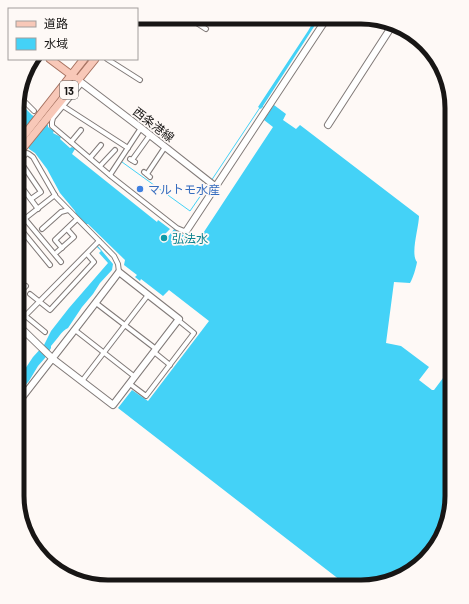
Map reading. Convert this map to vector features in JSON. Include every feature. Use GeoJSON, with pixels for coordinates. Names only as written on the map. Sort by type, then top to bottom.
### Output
{"type":"FeatureCollection","features":[{"type":"Feature","properties":{"kind":"main road","name":"13"},"geometry":{"type":"LineString","coordinates":[[52,60],[80,82]]}},
{"type":"Feature","properties":{"kind":"main road","name":"13"},"geometry":{"type":"LineString","coordinates":[[43,120],[71,75],[83,60]]}},
{"type":"Feature","properties":{"kind":"main road","name":"13"},"geometry":{"type":"LineString","coordinates":[[24,139],[80,82],[94,60]]}},
{"type":"Feature","properties":{"kind":"street"},"geometry":{"type":"LineString","coordinates":[[198,24],[206,29]]}},
{"type":"Feature","properties":{"kind":"street"},"geometry":{"type":"LineString","coordinates":[[25,102],[43,120],[110,175],[177,228],[184,231],[187,230],[216,187],[322,24]]}},
{"type":"Feature","properties":{"kind":"street"},"geometry":{"type":"LineString","coordinates":[[328,125],[390,29]]}},
{"type":"Feature","properties":{"kind":"street"},"geometry":{"type":"LineString","coordinates":[[109,60],[140,80]]}},
{"type":"Feature","properties":{"kind":"street"},"geometry":{"type":"LineString","coordinates":[[43,120],[52,120],[80,82]]}},
{"type":"Feature","properties":{"kind":"street","name":"西条港線"},"geometry":{"type":"LineString","coordinates":[[80,82],[216,187]]}},
{"type":"Feature","properties":{"kind":"street"},"geometry":{"type":"LineString","coordinates":[[63,106],[128,148]]}},
{"type":"Feature","properties":{"kind":"street"},"geometry":{"type":"LineString","coordinates":[[110,175],[141,128]]}},
{"type":"Feature","properties":{"kind":"street"},"geometry":{"type":"LineString","coordinates":[[71,142],[81,130]]}},
{"type":"Feature","properties":{"kind":"street"},"geometry":{"type":"LineString","coordinates":[[132,161],[150,135]]}},
{"type":"Feature","properties":{"kind":"street"},"geometry":{"type":"LineString","coordinates":[[90,158],[101,145]]}},
{"type":"Feature","properties":{"kind":"street"},"geometry":{"type":"LineString","coordinates":[[147,174],[166,147]]}},
{"type":"Feature","properties":{"kind":"street"},"geometry":{"type":"LineString","coordinates":[[100,166],[115,150]]}},
{"type":"Feature","properties":{"kind":"street"},"geometry":{"type":"LineString","coordinates":[[24,155],[29,154],[40,168],[55,195],[117,260],[119,272],[179,318],[178,320],[194,333],[146,396],[130,384]]}},
{"type":"Feature","properties":{"kind":"street"},"geometry":{"type":"LineString","coordinates":[[24,167],[41,192],[31,200]]}},
{"type":"Feature","properties":{"kind":"street"},"geometry":{"type":"LineString","coordinates":[[24,190],[38,209]]}},
{"type":"Feature","properties":{"kind":"street"},"geometry":{"type":"LineString","coordinates":[[55,195],[25,219],[61,262]]}},
{"type":"Feature","properties":{"kind":"street"},"geometry":{"type":"LineString","coordinates":[[42,229],[62,212],[68,210]]}},
{"type":"Feature","properties":{"kind":"street"},"geometry":{"type":"LineString","coordinates":[[62,248],[55,240],[77,219]]}},
{"type":"Feature","properties":{"kind":"street"},"geometry":{"type":"LineString","coordinates":[[57,252],[74,237],[66,229]]}},
{"type":"Feature","properties":{"kind":"street"},"geometry":{"type":"LineString","coordinates":[[24,232],[50,265]]}},
{"type":"Feature","properties":{"kind":"street"},"geometry":{"type":"LineString","coordinates":[[45,332],[25,316],[99,241]]}},
{"type":"Feature","properties":{"kind":"street"},"geometry":{"type":"LineString","coordinates":[[30,294],[50,310],[94,262],[87,254]]}},
{"type":"Feature","properties":{"kind":"street"},"geometry":{"type":"LineString","coordinates":[[24,394],[51,357],[75,330],[119,272]]}},
{"type":"Feature","properties":{"kind":"street"},"geometry":{"type":"LineString","coordinates":[[82,381],[148,295]]}},
{"type":"Feature","properties":{"kind":"street"},"geometry":{"type":"LineString","coordinates":[[96,303],[155,350],[170,365]]}},
{"type":"Feature","properties":{"kind":"street"},"geometry":{"type":"LineString","coordinates":[[24,331],[51,357],[114,405],[178,320]]}},
{"type":"Feature","properties":{"kind":"street"},"geometry":{"type":"LineString","coordinates":[[75,330],[135,377]]}},
{"type":"Feature","properties":{"kind":"water"},"geometry":{"type":"Polygon","coordinates":[[[312,24],[316,24],[261,109],[258,107],[312,24]]]}},
{"type":"Feature","properties":{"kind":"water"},"geometry":{"type":"Polygon","coordinates":[[[274,105],[286,114],[283,120],[296,129],[300,125],[419,216],[414,253],[417,262],[416,267],[410,283],[394,282],[386,343],[401,346],[429,367],[419,380],[432,390],[434,390],[443,378],[445,380],[445,501],[441,523],[431,543],[412,563],[388,576],[366,580],[340,580],[118,408],[132,390],[148,401],[209,321],[169,290],[163,296],[141,279],[140,281],[135,277],[137,275],[124,265],[125,260],[76,214],[60,193],[47,169],[35,153],[29,149],[25,141],[24,107],[32,115],[48,125],[48,127],[54,131],[53,133],[61,137],[60,139],[70,148],[72,147],[75,149],[72,154],[157,222],[158,220],[170,229],[161,238],[163,243],[175,228],[180,234],[184,235],[196,244],[273,127],[264,120],[274,105]]]}},
{"type":"Feature","properties":{"kind":"water"},"geometry":{"type":"Polygon","coordinates":[[[97,245],[113,264],[112,270],[100,283],[68,328],[61,333],[51,346],[45,358],[24,387],[24,370],[33,357],[44,345],[51,331],[69,308],[108,263],[99,253],[101,251],[96,246],[97,245]]]}},
{"type":"Feature","properties":{"kind":"waterway"},"geometry":{"type":"LineString","coordinates":[[211,181],[261,106],[265,108]]}},
{"type":"Feature","properties":{"kind":"waterway"},"geometry":{"type":"LineString","coordinates":[[122,162],[190,211],[208,185]]}},
{"type":"Feature","properties":{"kind":"tunnel"},"geometry":{"type":"LineString","coordinates":[[34,111],[49,123]]}},
{"type":"Feature","properties":{"kind":"place","name":"マルトモ水産"},"geometry":{"type":"Point","coordinates":[140,189]}},
{"type":"Feature","properties":{"kind":"place","name":"弘法水"},"geometry":{"type":"Point","coordinates":[164,238]}}]}
